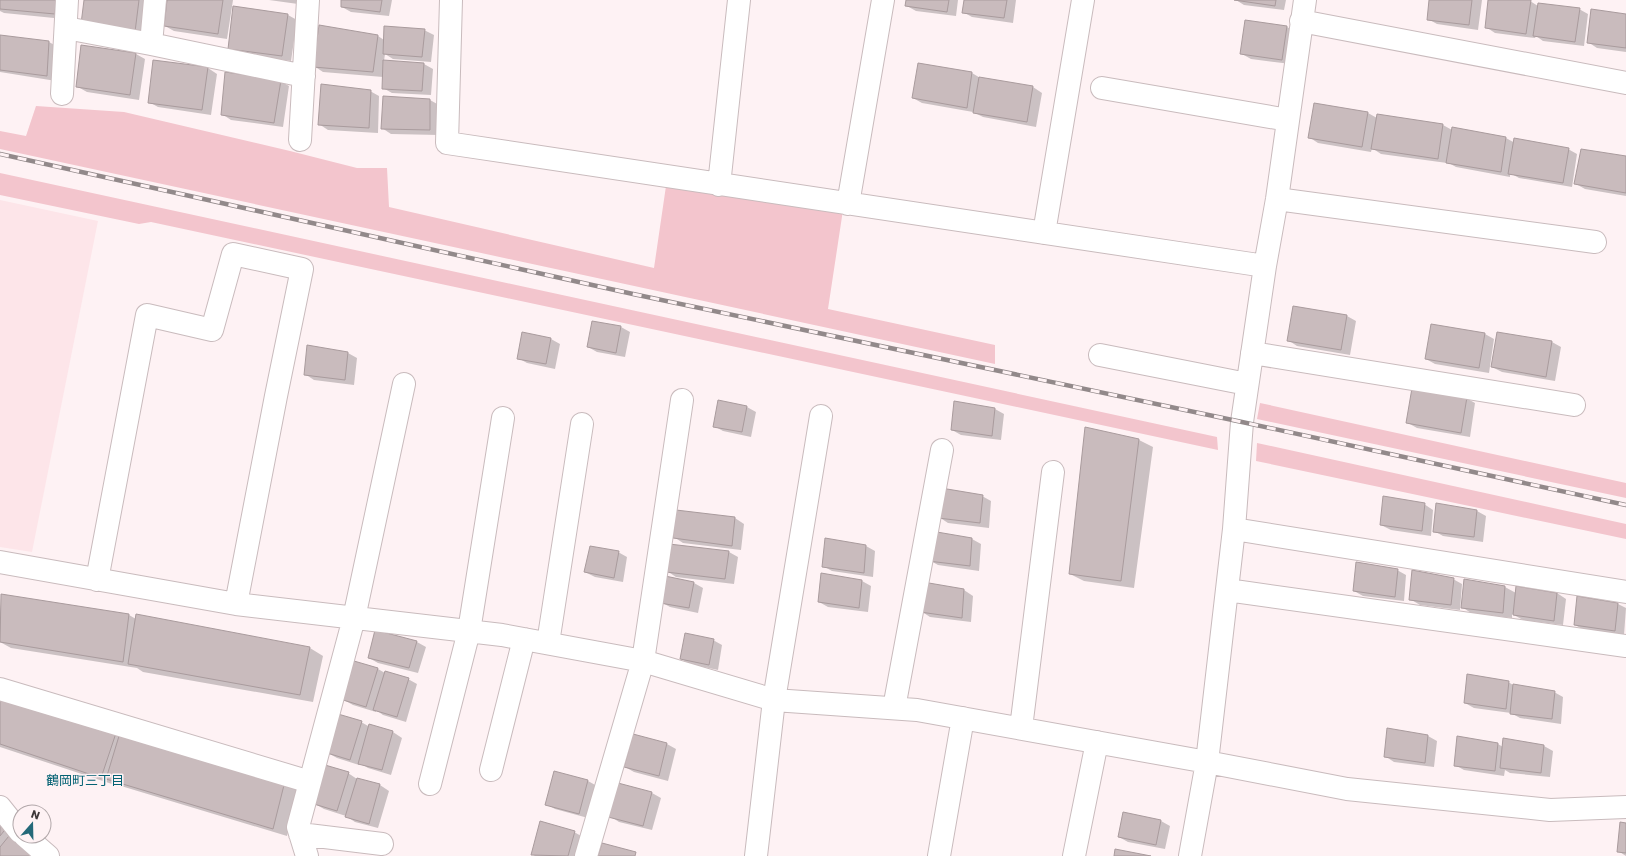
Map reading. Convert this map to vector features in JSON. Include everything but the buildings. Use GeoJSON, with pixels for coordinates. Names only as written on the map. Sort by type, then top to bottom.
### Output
{"type":"FeatureCollection","features":[{"type":"Feature","properties":{"kind":"street"},"geometry":{"type":"LineString","coordinates":[[62,94],[67,0]]}},
{"type":"Feature","properties":{"kind":"street"},"geometry":{"type":"LineString","coordinates":[[151,44],[155,0]]}},
{"type":"Feature","properties":{"kind":"street"},"geometry":{"type":"LineString","coordinates":[[300,140],[308,0]]}},
{"type":"Feature","properties":{"kind":"street"},"geometry":{"type":"LineString","coordinates":[[451,0],[447,143],[1265,266]]}},
{"type":"Feature","properties":{"kind":"street"},"geometry":{"type":"LineString","coordinates":[[719,185],[739,0]]}},
{"type":"Feature","properties":{"kind":"street"},"geometry":{"type":"LineString","coordinates":[[848,204],[883,0]]}},
{"type":"Feature","properties":{"kind":"street"},"geometry":{"type":"LineString","coordinates":[[1044,233],[1083,0]]}},
{"type":"Feature","properties":{"kind":"street"},"geometry":{"type":"LineString","coordinates":[[1190,856],[1208,762],[1234,529],[1242,422],[1247,384],[1277,199],[1305,0]]}},
{"type":"Feature","properties":{"kind":"street"},"geometry":{"type":"LineString","coordinates":[[1301,22],[1626,83]]}},
{"type":"Feature","properties":{"kind":"street"},"geometry":{"type":"LineString","coordinates":[[66,28],[304,76]]}},
{"type":"Feature","properties":{"kind":"street"},"geometry":{"type":"LineString","coordinates":[[1102,88],[1288,120]]}},
{"type":"Feature","properties":{"kind":"street"},"geometry":{"type":"LineString","coordinates":[[1277,199],[1595,242]]}},
{"type":"Feature","properties":{"kind":"street"},"geometry":{"type":"LineString","coordinates":[[97,580],[147,315],[212,330],[234,254],[302,269],[236,604]]}},
{"type":"Feature","properties":{"kind":"street"},"geometry":{"type":"LineString","coordinates":[[1252,352],[1574,404]]}},
{"type":"Feature","properties":{"kind":"street"},"geometry":{"type":"LineString","coordinates":[[1100,355],[1247,384]]}},
{"type":"Feature","properties":{"kind":"street"},"geometry":{"type":"LineString","coordinates":[[307,856],[298,827],[354,618],[404,384]]}},
{"type":"Feature","properties":{"kind":"street"},"geometry":{"type":"LineString","coordinates":[[586,856],[643,661],[682,400]]}},
{"type":"Feature","properties":{"kind":"street"},"geometry":{"type":"LineString","coordinates":[[756,856],[774,700],[820,416]]}},
{"type":"Feature","properties":{"kind":"street"},"geometry":{"type":"LineString","coordinates":[[430,784],[469,631],[503,418]]}},
{"type":"Feature","properties":{"kind":"street"},"geometry":{"type":"LineString","coordinates":[[548,643],[582,424]]}},
{"type":"Feature","properties":{"kind":"street"},"geometry":{"type":"LineString","coordinates":[[894,708],[942,450]]}},
{"type":"Feature","properties":{"kind":"street"},"geometry":{"type":"LineString","coordinates":[[1021,728],[1053,472]]}},
{"type":"Feature","properties":{"kind":"street"},"geometry":{"type":"LineString","coordinates":[[1234,529],[1626,592]]}},
{"type":"Feature","properties":{"kind":"street"},"geometry":{"type":"LineString","coordinates":[[0,562],[236,604],[469,631],[548,643],[643,661],[774,700],[917,710],[1208,762],[1347,789],[1550,810],[1626,807]]}},
{"type":"Feature","properties":{"kind":"street"},"geometry":{"type":"LineString","coordinates":[[1227,590],[1626,646]]}},
{"type":"Feature","properties":{"kind":"street"},"geometry":{"type":"LineString","coordinates":[[491,770],[524,639]]}},
{"type":"Feature","properties":{"kind":"street"},"geometry":{"type":"LineString","coordinates":[[0,689],[310,782]]}},
{"type":"Feature","properties":{"kind":"street"},"geometry":{"type":"LineString","coordinates":[[939,856],[964,718]]}},
{"type":"Feature","properties":{"kind":"street"},"geometry":{"type":"LineString","coordinates":[[1074,856],[1097,742]]}},
{"type":"Feature","properties":{"kind":"street"},"geometry":{"type":"LineString","coordinates":[[0,807],[12,822]]}},
{"type":"Feature","properties":{"kind":"street"},"geometry":{"type":"LineString","coordinates":[[300,834],[382,844]]}},
{"type":"Feature","properties":{"kind":"street"},"geometry":{"type":"LineString","coordinates":[[34,844],[48,856]]}},
{"type":"Feature","properties":{"kind":"shaded area"},"geometry":{"type":"Polygon","coordinates":[[[36,106],[124,112],[357,168],[387,168],[389,207],[654,268],[666,186],[843,210],[828,309],[995,345],[995,364],[0,149],[0,131],[26,136],[36,106]]]}},
{"type":"Feature","properties":{"kind":"shaded area"},"geometry":{"type":"Polygon","coordinates":[[[0,173],[1217,437],[1218,450],[151,222],[139,224],[0,195],[0,173]]]}},
{"type":"Feature","properties":{"kind":"shaded area"},"geometry":{"type":"Polygon","coordinates":[[[0,200],[98,221],[32,552],[0,547],[0,200]]]}},
{"type":"Feature","properties":{"kind":"shaded area"},"geometry":{"type":"Polygon","coordinates":[[[1260,403],[1626,483],[1626,498],[1257,419],[1260,403]]]}},
{"type":"Feature","properties":{"kind":"shaded area"},"geometry":{"type":"Polygon","coordinates":[[[1257,443],[1626,524],[1626,539],[1256,461],[1257,443]]]}},
{"type":"Feature","properties":{"kind":"railway"},"geometry":{"type":"LineString","coordinates":[[0,154],[633,294],[1242,422],[1626,505]]}},
{"type":"Feature","properties":{"kind":"district","name":"鶴岡町三丁目"},"geometry":{"type":"Point","coordinates":[85,780]}}]}
